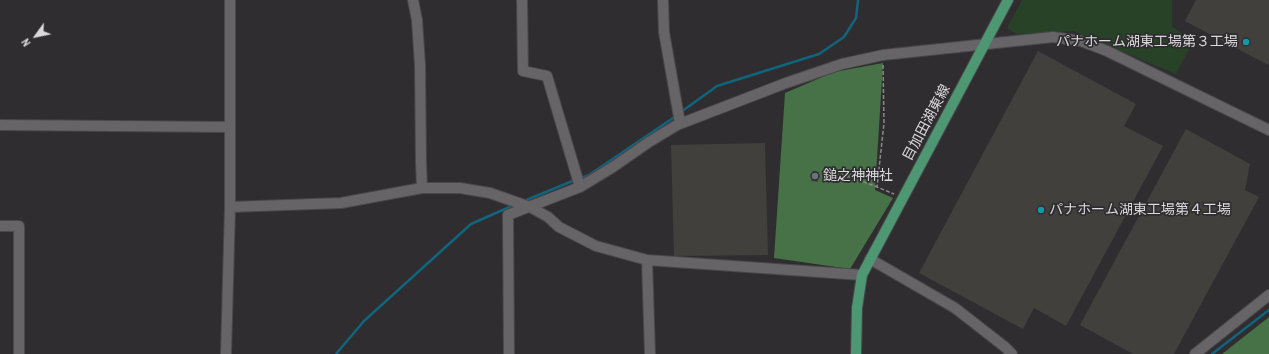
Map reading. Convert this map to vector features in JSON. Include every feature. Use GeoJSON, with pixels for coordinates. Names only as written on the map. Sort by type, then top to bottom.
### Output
{"type":"FeatureCollection","features":[{"type":"Feature","properties":{"kind":"main road","name":"目加田湖東線"},"geometry":{"type":"LineString","coordinates":[[856,354],[857,308],[862,275],[1008,0]]}},
{"type":"Feature","properties":{"kind":"street"},"geometry":{"type":"LineString","coordinates":[[226,354],[230,207],[230,0]]}},
{"type":"Feature","properties":{"kind":"street"},"geometry":{"type":"LineString","coordinates":[[413,0],[417,20],[420,65],[422,188]]}},
{"type":"Feature","properties":{"kind":"street"},"geometry":{"type":"LineString","coordinates":[[522,0],[523,71],[547,76],[579,183]]}},
{"type":"Feature","properties":{"kind":"street"},"geometry":{"type":"LineString","coordinates":[[664,0],[664,32],[680,123]]}},
{"type":"Feature","properties":{"kind":"street"},"geometry":{"type":"LineString","coordinates":[[509,354],[508,215],[530,207],[613,167],[680,123],[842,64],[883,55],[1053,37],[1081,41],[1107,51],[1269,130]]}},
{"type":"Feature","properties":{"kind":"street"},"geometry":{"type":"LineString","coordinates":[[0,125],[229,127]]}},
{"type":"Feature","properties":{"kind":"street"},"geometry":{"type":"LineString","coordinates":[[230,207],[341,203],[422,188],[460,188],[490,193],[530,207],[548,217],[559,227],[596,246],[647,260],[862,275]]}},
{"type":"Feature","properties":{"kind":"street"},"geometry":{"type":"LineString","coordinates":[[0,226],[20,226],[19,354]]}},
{"type":"Feature","properties":{"kind":"street"},"geometry":{"type":"LineString","coordinates":[[870,259],[956,308],[1012,354]]}},
{"type":"Feature","properties":{"kind":"street"},"geometry":{"type":"LineString","coordinates":[[647,260],[650,354]]}},
{"type":"Feature","properties":{"kind":"street"},"geometry":{"type":"LineString","coordinates":[[1195,354],[1269,296]]}},
{"type":"Feature","properties":{"kind":"path"},"geometry":{"type":"LineString","coordinates":[[877,187],[884,123],[883,55]]}},
{"type":"Feature","properties":{"kind":"path"},"geometry":{"type":"LineString","coordinates":[[841,173],[903,198]]}},
{"type":"Feature","properties":{"kind":"green space"},"geometry":{"type":"Polygon","coordinates":[[[1022,0],[1172,0],[1172,26],[1193,42],[1176,74],[1073,31],[1017,34],[1007,28],[1022,0]]]}},
{"type":"Feature","properties":{"kind":"green space"},"geometry":{"type":"Polygon","coordinates":[[[883,63],[875,190],[893,198],[850,269],[774,258],[785,93],[834,72],[883,63]]]}},
{"type":"Feature","properties":{"kind":"green space"},"geometry":{"type":"Polygon","coordinates":[[[1269,317],[1269,354],[1222,354],[1269,317]]]}},
{"type":"Feature","properties":{"kind":"building","name":"パナホーム湖東工場第３工場"},"geometry":{"type":"Polygon","coordinates":[[[1196,0],[1269,0],[1268,65],[1185,21],[1196,0]]]}},
{"type":"Feature","properties":{"kind":"building","name":"パナホーム湖東工場第４工場"},"geometry":{"type":"Polygon","coordinates":[[[1038,51],[1136,104],[1124,126],[1163,146],[1066,326],[1034,308],[1023,329],[919,273],[1038,51]]]}},
{"type":"Feature","properties":{"kind":"building"},"geometry":{"type":"Polygon","coordinates":[[[1186,129],[1250,164],[1245,190],[1259,197],[1174,354],[1133,354],[1080,325],[1186,129]]]}},
{"type":"Feature","properties":{"kind":"building"},"geometry":{"type":"Polygon","coordinates":[[[765,143],[768,255],[674,256],[671,145],[765,143]]]}},
{"type":"Feature","properties":{"kind":"building","name":"鎚之神神社"},"geometry":{"type":"Polygon","coordinates":[[[813,171],[819,172],[818,182],[811,181],[813,171]]]}},
{"type":"Feature","properties":{"kind":"waterway"},"geometry":{"type":"LineString","coordinates":[[681,112],[717,86],[819,54],[844,37],[856,18],[858,0]]}},
{"type":"Feature","properties":{"kind":"waterway"},"geometry":{"type":"LineString","coordinates":[[579,179],[589,175],[676,116]]}},
{"type":"Feature","properties":{"kind":"waterway"},"geometry":{"type":"LineString","coordinates":[[524,201],[575,180]]}},
{"type":"Feature","properties":{"kind":"waterway"},"geometry":{"type":"LineString","coordinates":[[336,354],[364,321],[471,224],[514,205]]}},
{"type":"Feature","properties":{"kind":"waterway"},"geometry":{"type":"LineString","coordinates":[[1212,354],[1269,310]]}},
{"type":"Feature","properties":{"kind":"place","name":"パナホーム湖東工場第３工場"},"geometry":{"type":"Point","coordinates":[1246,42]}},
{"type":"Feature","properties":{"kind":"place","name":"鎚之神神社"},"geometry":{"type":"Point","coordinates":[815,176]}},
{"type":"Feature","properties":{"kind":"place","name":"パナホーム湖東工場第４工場"},"geometry":{"type":"Point","coordinates":[1041,210]}}]}
